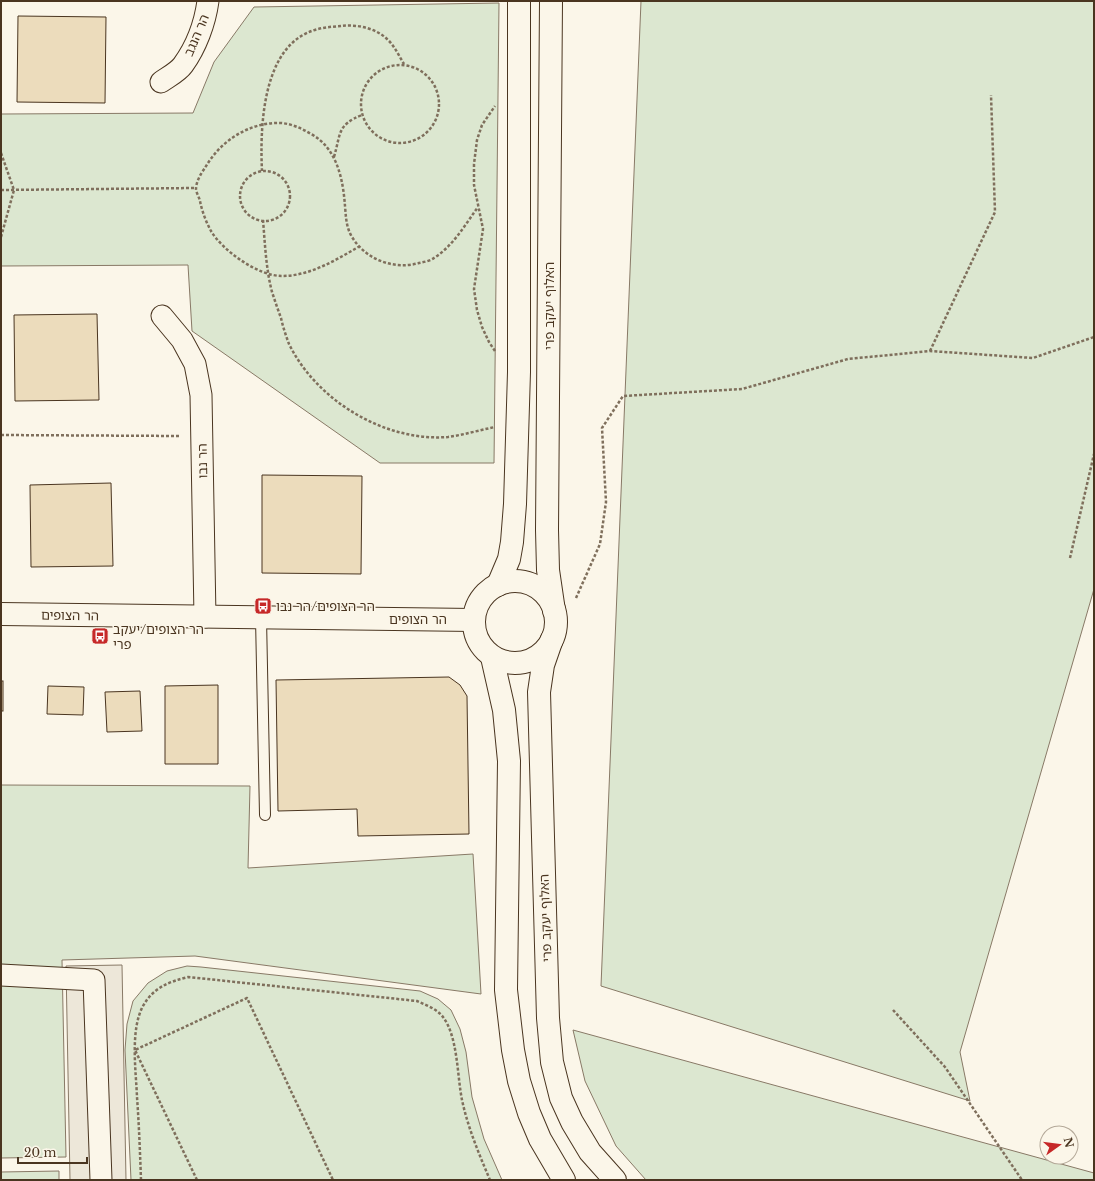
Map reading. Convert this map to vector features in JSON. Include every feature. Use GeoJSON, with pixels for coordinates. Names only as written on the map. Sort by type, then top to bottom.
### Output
{"type":"FeatureCollection","features":[{"type":"Feature","properties":{"kind":"street","name":"הר הנגב"},"geometry":{"type":"LineString","coordinates":[[161,82],[182,66],[197,39],[208,1]]}},
{"type":"Feature","properties":{"kind":"street"},"geometry":{"type":"LineString","coordinates":[[498,585],[509,559],[515,504],[519,372],[518,1]]}},
{"type":"Feature","properties":{"kind":"street","name":"האלוף יעקב פרי"},"geometry":{"type":"LineString","coordinates":[[551,1],[547,530],[548,570],[554,625],[543,665],[539,692],[548,1018],[552,1062],[561,1098],[572,1122],[590,1152],[615,1180]]}},
{"type":"Feature","properties":{"kind":"street","name":"הר נבו"},"geometry":{"type":"LineString","coordinates":[[162,316],[182,340],[195,364],[201,395],[205,617]]}},
{"type":"Feature","properties":{"kind":"street"},"geometry":{"type":"LineString","coordinates":[[512,582],[525,583],[538,588],[548,598],[554,625],[544,651],[533,659],[519,663],[505,662],[492,657],[482,647],[476,634],[474,620],[476,609],[481,599],[489,591],[498,585],[512,582]]}},
{"type":"Feature","properties":{"kind":"street","name":"הר הצופים"},"geometry":{"type":"LineString","coordinates":[[1,614],[474,620]]}},
{"type":"Feature","properties":{"kind":"street"},"geometry":{"type":"LineString","coordinates":[[492,657],[504,710],[509,761],[506,990],[513,1050],[519,1081],[529,1113],[540,1139],[564,1180]]}},
{"type":"Feature","properties":{"kind":"street"},"geometry":{"type":"LineString","coordinates":[[1,975],[94,980],[101,1180]]}},
{"type":"Feature","properties":{"kind":"lane"},"geometry":{"type":"LineString","coordinates":[[261,618],[265,815]]}},
{"type":"Feature","properties":{"kind":"path"},"geometry":{"type":"LineString","coordinates":[[262,171],[261,153],[266,96],[275,70],[286,49],[302,35],[317,29],[352,25],[367,27],[388,40],[404,64]]}},
{"type":"Feature","properties":{"kind":"path"},"geometry":{"type":"LineString","coordinates":[[404,64],[419,69],[428,74],[437,88],[440,106],[434,126],[424,136],[411,142],[395,143],[386,141],[369,128],[362,115],[361,103],[363,91],[368,81],[375,73],[387,66],[404,64]]}},
{"type":"Feature","properties":{"kind":"path"},"geometry":{"type":"LineString","coordinates":[[930,351],[995,212],[991,95]]}},
{"type":"Feature","properties":{"kind":"path"},"geometry":{"type":"LineString","coordinates":[[497,354],[482,327],[477,310],[474,289],[483,228],[474,186],[474,164],[477,140],[482,125],[498,101]]}},
{"type":"Feature","properties":{"kind":"path"},"geometry":{"type":"LineString","coordinates":[[334,157],[339,136],[344,125],[362,115]]}},
{"type":"Feature","properties":{"kind":"path"},"geometry":{"type":"LineString","coordinates":[[360,246],[333,262],[313,270],[282,276],[260,271],[237,258],[222,246],[211,231],[202,211],[196,188],[201,174],[219,148],[243,132],[263,124],[289,124],[301,128],[315,136],[327,146],[334,157],[343,187],[346,223],[352,237],[374,258],[385,263],[409,266],[433,259],[454,240],[478,207]]}},
{"type":"Feature","properties":{"kind":"path"},"geometry":{"type":"LineString","coordinates":[[1,152],[14,190],[1,237]]}},
{"type":"Feature","properties":{"kind":"path"},"geometry":{"type":"LineString","coordinates":[[262,171],[271,172],[283,179],[288,187],[290,195],[288,206],[283,213],[276,218],[257,220],[250,216],[244,209],[240,193],[242,186],[247,179],[262,171]]}},
{"type":"Feature","properties":{"kind":"path"},"geometry":{"type":"LineString","coordinates":[[1,190],[196,188]]}},
{"type":"Feature","properties":{"kind":"path"},"geometry":{"type":"LineString","coordinates":[[263,220],[272,292],[289,344],[299,362],[330,396],[362,418],[388,429],[418,436],[448,437],[517,422]]}},
{"type":"Feature","properties":{"kind":"path"},"geometry":{"type":"LineString","coordinates":[[554,625],[571,610],[600,544],[606,502],[602,428],[623,396],[742,389],[848,359],[930,351],[1033,358],[1094,337]]}},
{"type":"Feature","properties":{"kind":"path"},"geometry":{"type":"LineString","coordinates":[[1,435],[202,436]]}},
{"type":"Feature","properties":{"kind":"path"},"geometry":{"type":"LineString","coordinates":[[1070,558],[1094,454]]}},
{"type":"Feature","properties":{"kind":"path"},"geometry":{"type":"LineString","coordinates":[[1090,474],[1094,475]]}},
{"type":"Feature","properties":{"kind":"path"},"geometry":{"type":"LineString","coordinates":[[141,1180],[135,1050],[136,1026],[143,1006],[155,990],[171,981],[188,977],[417,1001],[432,1007],[443,1017],[451,1033],[456,1054],[462,1099],[474,1143],[490,1180]]}},
{"type":"Feature","properties":{"kind":"path"},"geometry":{"type":"LineString","coordinates":[[135,1050],[247,998],[333,1180]]}},
{"type":"Feature","properties":{"kind":"path"},"geometry":{"type":"LineString","coordinates":[[894,1010],[945,1067],[1022,1180]]}},
{"type":"Feature","properties":{"kind":"path"},"geometry":{"type":"LineString","coordinates":[[135,1050],[197,1180]]}},
{"type":"Feature","properties":{"kind":"green space"},"geometry":{"type":"Polygon","coordinates":[[[641,1],[1094,1],[1094,589],[960,1052],[970,1101],[601,986],[641,1]]]}},
{"type":"Feature","properties":{"kind":"green space"},"geometry":{"type":"Polygon","coordinates":[[[499,3],[494,463],[380,463],[192,331],[188,265],[1,266],[1,114],[193,113],[214,62],[254,7],[499,3]]]}},
{"type":"Feature","properties":{"kind":"green space"},"geometry":{"type":"Polygon","coordinates":[[[1,785],[250,786],[248,868],[473,854],[481,994],[195,956],[62,960],[66,1157],[1,1158],[1,785]]]}},
{"type":"Feature","properties":{"kind":"green space"},"geometry":{"type":"Polygon","coordinates":[[[187,966],[420,991],[438,999],[451,1010],[460,1029],[466,1052],[472,1097],[484,1139],[502,1180],[131,1180],[125,1050],[127,1024],[133,1001],[148,983],[167,971],[187,966]]]}},
{"type":"Feature","properties":{"kind":"green space"},"geometry":{"type":"Polygon","coordinates":[[[573,1030],[1039,1158],[1039,1165],[1065,1165],[1094,1173],[1094,1180],[646,1180],[616,1146],[585,1081],[573,1030]]]}},
{"type":"Feature","properties":{"kind":"green space"},"geometry":{"type":"Polygon","coordinates":[[[59,1171],[59,1180],[1,1180],[1,1172],[59,1171]]]}},
{"type":"Feature","properties":{"kind":"shaded area"},"geometry":{"type":"Polygon","coordinates":[[[122,965],[126,1180],[70,1180],[66,966],[122,965]]]}},
{"type":"Feature","properties":{"kind":"building"},"geometry":{"type":"Polygon","coordinates":[[[18,16],[106,17],[105,103],[17,102],[18,16]]]}},
{"type":"Feature","properties":{"kind":"building"},"geometry":{"type":"Polygon","coordinates":[[[97,314],[99,400],[15,401],[14,315],[97,314]]]}},
{"type":"Feature","properties":{"kind":"building"},"geometry":{"type":"Polygon","coordinates":[[[262,475],[362,476],[361,574],[262,573],[262,475]]]}},
{"type":"Feature","properties":{"kind":"building"},"geometry":{"type":"Polygon","coordinates":[[[111,483],[113,566],[31,567],[30,485],[111,483]]]}},
{"type":"Feature","properties":{"kind":"building"},"geometry":{"type":"Polygon","coordinates":[[[449,677],[460,685],[467,696],[469,834],[358,836],[357,809],[278,811],[276,680],[449,677]]]}},
{"type":"Feature","properties":{"kind":"building"},"geometry":{"type":"Polygon","coordinates":[[[1,681],[3,681],[3,711],[1,711],[1,681]]]}},
{"type":"Feature","properties":{"kind":"building"},"geometry":{"type":"Polygon","coordinates":[[[218,685],[218,764],[165,764],[165,686],[218,685]]]}},
{"type":"Feature","properties":{"kind":"building"},"geometry":{"type":"Polygon","coordinates":[[[48,686],[84,687],[83,715],[47,714],[48,686]]]}},
{"type":"Feature","properties":{"kind":"building"},"geometry":{"type":"Polygon","coordinates":[[[140,691],[142,731],[107,732],[105,692],[140,691]]]}},
{"type":"Feature","properties":{"kind":"place","name":"הר הצופים/הר נבו"},"geometry":{"type":"Point","coordinates":[263,606]}},
{"type":"Feature","properties":{"kind":"place","name":"הר הצופים/יעקב פרי"},"geometry":{"type":"Point","coordinates":[100,636]}}]}
